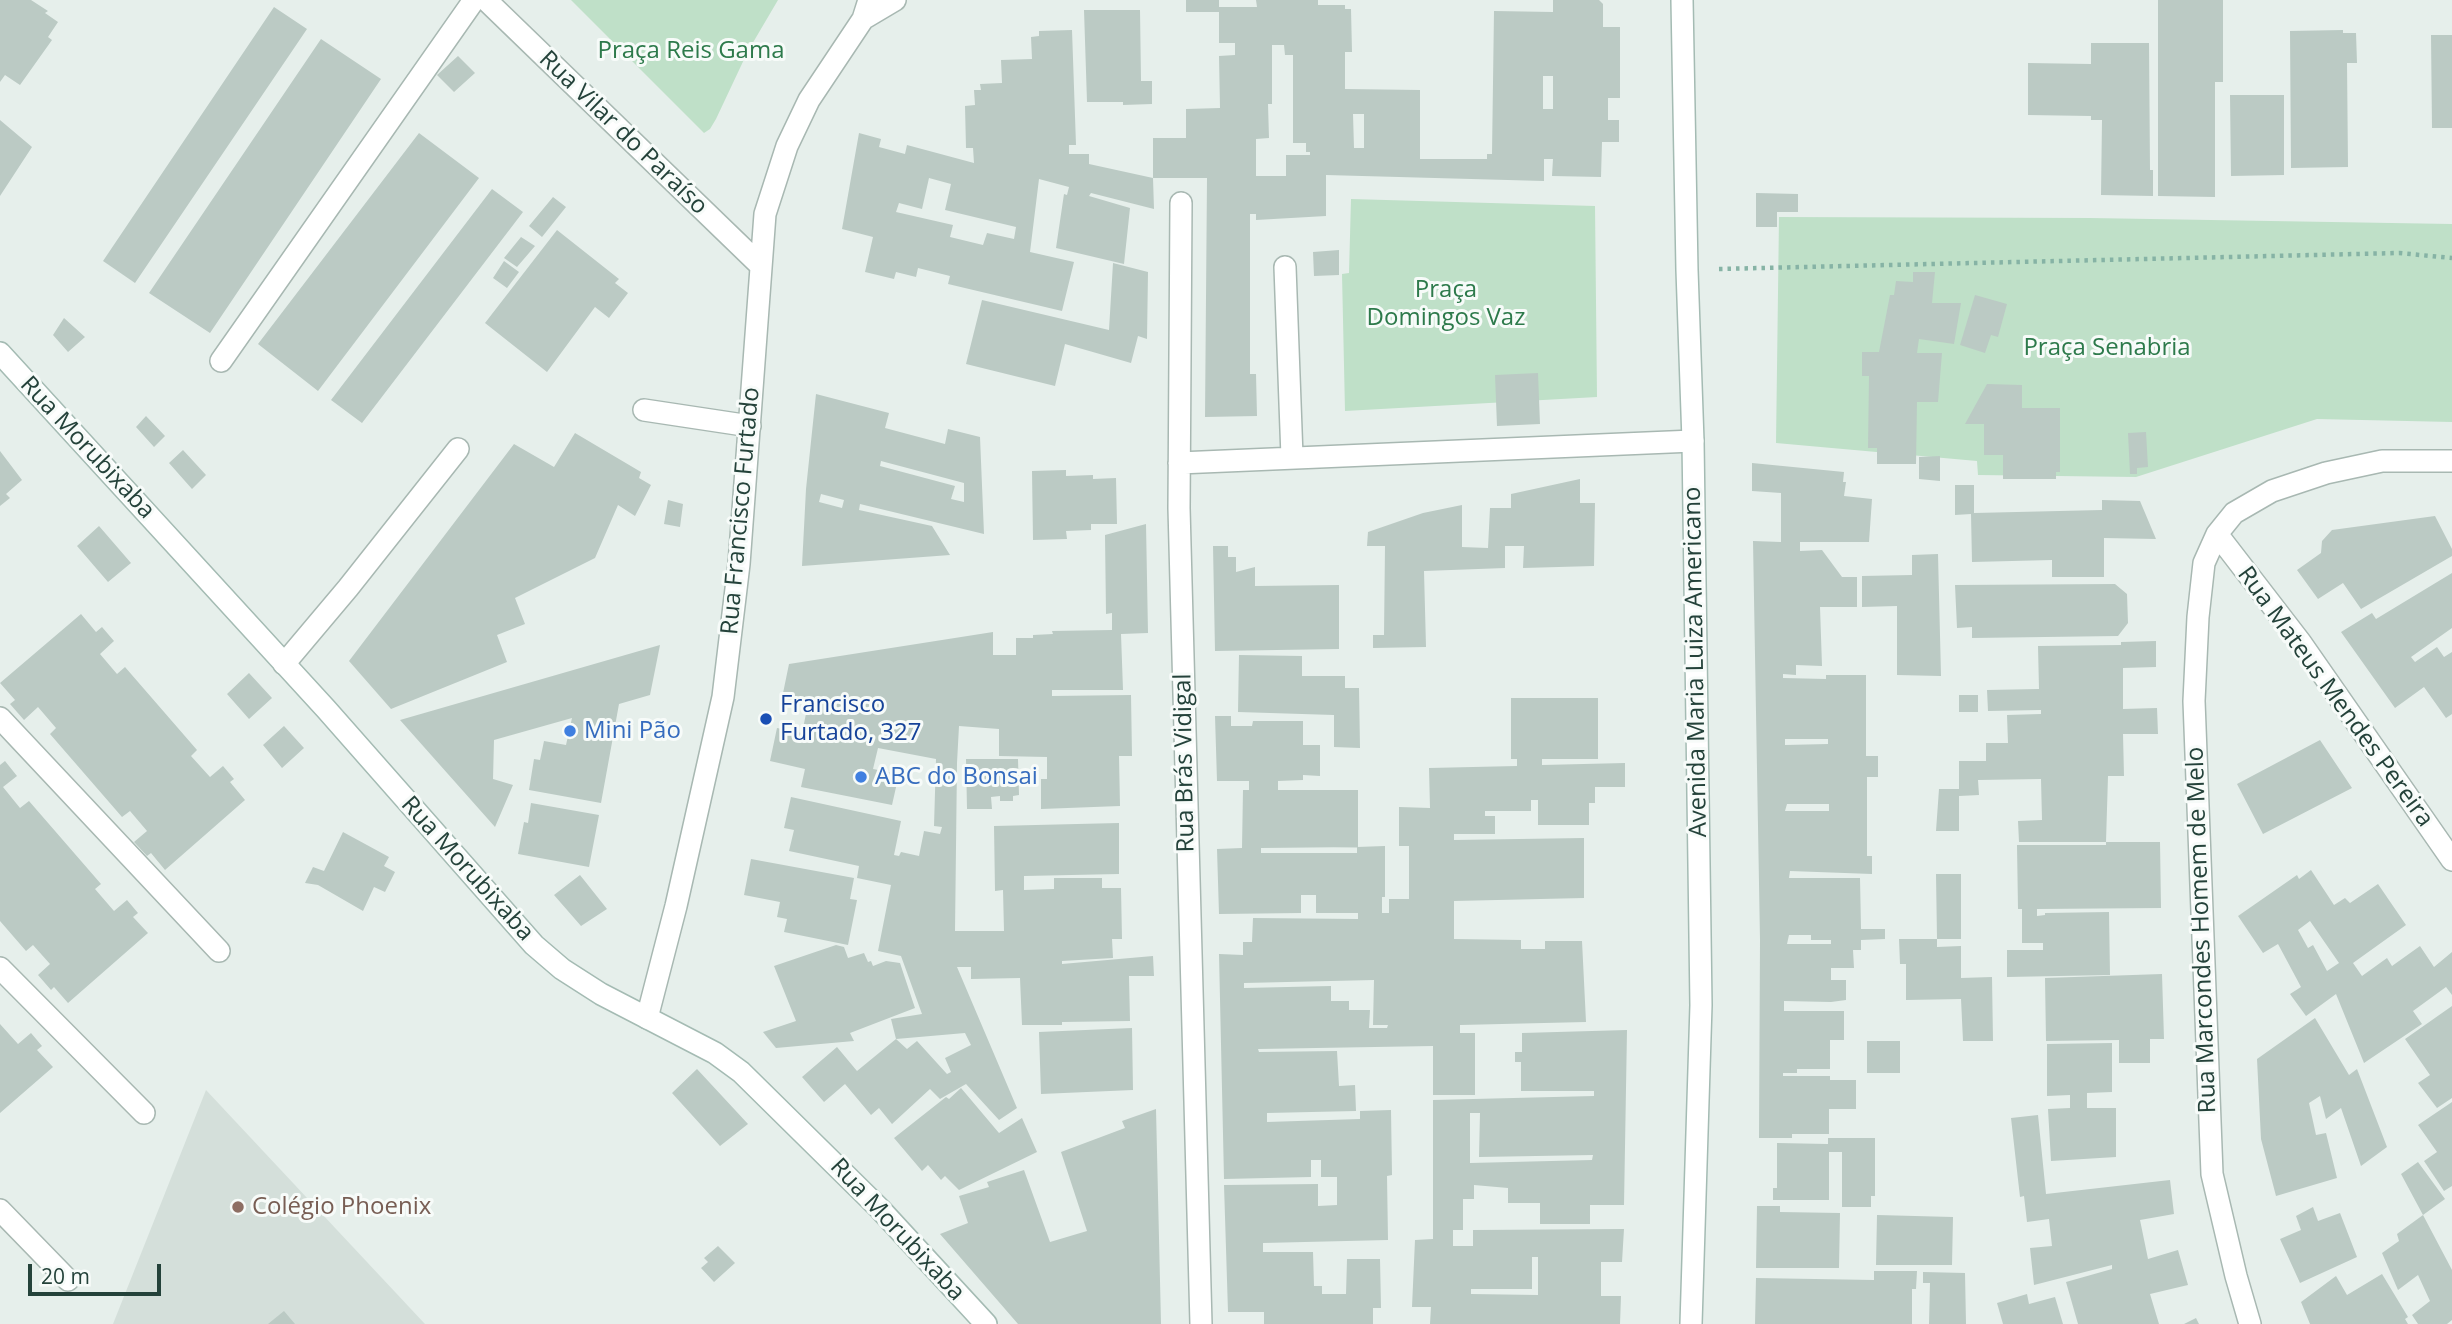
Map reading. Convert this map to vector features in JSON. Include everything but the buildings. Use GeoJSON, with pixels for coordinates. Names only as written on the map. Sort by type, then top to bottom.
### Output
{"type":"FeatureCollection","features":[{"type":"Feature","properties":{"kind":"street"},"geometry":{"type":"LineString","coordinates":[[221,361],[474,0]]}},
{"type":"Feature","properties":{"kind":"street","name":"Rua Vilar do Paraíso"},"geometry":{"type":"LineString","coordinates":[[486,0],[760,265]]}},
{"type":"Feature","properties":{"kind":"street","name":"Rua Francisco Furtado"},"geometry":{"type":"LineString","coordinates":[[647,1018],[676,906],[723,697],[739,564],[765,214],[788,146],[809,100],[866,10],[895,0]]}},
{"type":"Feature","properties":{"kind":"street","name":"Avenida Maria Luiza Americano"},"geometry":{"type":"LineString","coordinates":[[1682,0],[1686,270],[1693,441],[1702,1005],[1691,1324]]}},
{"type":"Feature","properties":{"kind":"street","name":"Rua Brás Vidigal"},"geometry":{"type":"LineString","coordinates":[[1181,203],[1180,463],[1184,729],[1201,1324]]}},
{"type":"Feature","properties":{"kind":"street"},"geometry":{"type":"LineString","coordinates":[[1285,267],[1292,457]]}},
{"type":"Feature","properties":{"kind":"street","name":"Rua Morubixaba"},"geometry":{"type":"LineString","coordinates":[[0,353],[284,664],[534,944],[562,970],[601,995],[715,1053],[741,1072],[880,1209],[986,1324]]}},
{"type":"Feature","properties":{"kind":"street"},"geometry":{"type":"LineString","coordinates":[[644,410],[750,426]]}},
{"type":"Feature","properties":{"kind":"street"},"geometry":{"type":"LineString","coordinates":[[1180,463],[1693,441]]}},
{"type":"Feature","properties":{"kind":"street"},"geometry":{"type":"LineString","coordinates":[[284,664],[458,450]]}},
{"type":"Feature","properties":{"kind":"street"},"geometry":{"type":"LineString","coordinates":[[2217,534],[2234,513],[2272,491],[2326,473],[2382,461],[2452,461]]}},
{"type":"Feature","properties":{"kind":"street","name":"Rua Mateus Mendes Pereira"},"geometry":{"type":"LineString","coordinates":[[2217,534],[2301,643],[2452,860]]}},
{"type":"Feature","properties":{"kind":"street","name":"Rua Marcondes Homem de Melo"},"geometry":{"type":"LineString","coordinates":[[2217,534],[2204,563],[2194,701],[2212,1174],[2250,1324]]}},
{"type":"Feature","properties":{"kind":"street"},"geometry":{"type":"LineString","coordinates":[[0,719],[219,951]]}},
{"type":"Feature","properties":{"kind":"street"},"geometry":{"type":"LineString","coordinates":[[0,968],[144,1113]]}},
{"type":"Feature","properties":{"kind":"street"},"geometry":{"type":"LineString","coordinates":[[0,1210],[68,1280]]}},
{"type":"Feature","properties":{"kind":"path"},"geometry":{"type":"LineString","coordinates":[[1686,270],[2399,253],[2452,258]]}},
{"type":"Feature","properties":{"kind":"shaded area","name":"Colégio Phoenix"},"geometry":{"type":"Polygon","coordinates":[[[206,1090],[425,1324],[113,1324],[206,1090]]]}},
{"type":"Feature","properties":{"kind":"green space","name":"Praça Reis Gama"},"geometry":{"type":"Polygon","coordinates":[[[571,0],[778,0],[748,51],[716,119],[704,133],[571,0]]]}},
{"type":"Feature","properties":{"kind":"green space","name":"Praça Domingos Vaz"},"geometry":{"type":"Polygon","coordinates":[[[1351,199],[1595,206],[1597,397],[1345,411],[1342,274],[1349,273],[1351,199]]]}},
{"type":"Feature","properties":{"kind":"green space","name":"Praça Senabria"},"geometry":{"type":"Polygon","coordinates":[[[1779,217],[2090,218],[2452,224],[2452,422],[2317,419],[2136,477],[1978,475],[1977,461],[1776,443],[1779,217]]]}},
{"type":"Feature","properties":{"kind":"place","name":"Francisco Furtado, 327"},"geometry":{"type":"Point","coordinates":[766,719]}},
{"type":"Feature","properties":{"kind":"place","name":"Mini Pão"},"geometry":{"type":"Point","coordinates":[570,731]}},
{"type":"Feature","properties":{"kind":"place","name":"ABC do Bonsai"},"geometry":{"type":"Point","coordinates":[861,777]}},
{"type":"Feature","properties":{"kind":"place","name":"Colégio Phoenix"},"geometry":{"type":"Point","coordinates":[238,1207]}}]}
